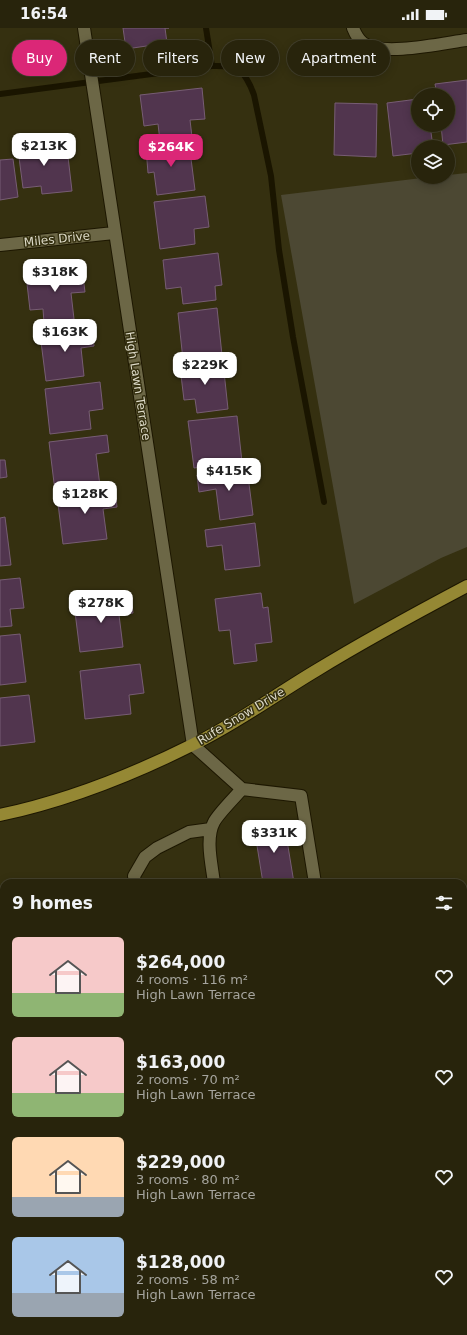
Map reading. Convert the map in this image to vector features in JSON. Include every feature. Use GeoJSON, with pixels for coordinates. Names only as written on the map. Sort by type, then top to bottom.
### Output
{"type":"FeatureCollection","features":[{"type":"Feature","properties":{"kind":"main road","name":"Rufe Snow Drive"},"geometry":{"type":"LineString","coordinates":[[0,815],[58,800],[119,777],[193,745],[264,704],[315,671],[380,633],[467,586]]}},
{"type":"Feature","properties":{"kind":"street","name":"High Lawn Terrace"},"geometry":{"type":"LineString","coordinates":[[84,28],[193,745]]}},
{"type":"Feature","properties":{"kind":"street"},"geometry":{"type":"LineString","coordinates":[[352,28],[354,33],[363,43],[380,49],[400,49],[467,40]]}},
{"type":"Feature","properties":{"kind":"street","name":"Miles Drive"},"geometry":{"type":"LineString","coordinates":[[0,245],[114,233]]}},
{"type":"Feature","properties":{"kind":"street"},"geometry":{"type":"LineString","coordinates":[[193,745],[242,790],[301,796],[314,879]]}},
{"type":"Feature","properties":{"kind":"street"},"geometry":{"type":"LineString","coordinates":[[214,879],[210,850],[211,829],[214,821],[242,790]]}},
{"type":"Feature","properties":{"kind":"street"},"geometry":{"type":"LineString","coordinates":[[134,879],[134,876],[145,857],[157,848],[189,832],[211,829]]}},
{"type":"Feature","properties":{"kind":"shaded area"},"geometry":{"type":"Polygon","coordinates":[[[467,173],[467,547],[441,558],[354,604],[281,195],[411,179],[411,184],[455,184],[455,174],[467,173]]]}},
{"type":"Feature","properties":{"kind":"building"},"geometry":{"type":"Polygon","coordinates":[[[123,28],[165,28],[167,40],[143,40],[143,47],[135,48],[135,40],[125,40],[123,28]]]}},
{"type":"Feature","properties":{"kind":"building"},"geometry":{"type":"Polygon","coordinates":[[[467,80],[467,142],[455,144],[455,140],[442,140],[442,132],[455,132],[455,88],[436,88],[435,84],[467,80]]]}},
{"type":"Feature","properties":{"kind":"building"},"geometry":{"type":"Polygon","coordinates":[[[202,88],[205,119],[190,120],[192,137],[160,141],[158,124],[144,126],[140,95],[202,88]]]}},
{"type":"Feature","properties":{"kind":"building"},"geometry":{"type":"Polygon","coordinates":[[[411,100],[411,132],[431,132],[432,140],[411,140],[411,154],[393,156],[387,103],[411,100]]]}},
{"type":"Feature","properties":{"kind":"building"},"geometry":{"type":"Polygon","coordinates":[[[335,103],[377,104],[376,157],[334,155],[335,103]]]}},
{"type":"Feature","properties":{"kind":"building"},"geometry":{"type":"Polygon","coordinates":[[[49,138],[51,150],[67,148],[72,191],[42,194],[41,186],[23,188],[17,142],[49,138]]]}},
{"type":"Feature","properties":{"kind":"building"},"geometry":{"type":"Polygon","coordinates":[[[189,143],[195,190],[157,195],[154,172],[148,173],[146,148],[189,143]]]}},
{"type":"Feature","properties":{"kind":"building"},"geometry":{"type":"Polygon","coordinates":[[[13,159],[18,197],[0,200],[0,160],[13,159]]]}},
{"type":"Feature","properties":{"kind":"building"},"geometry":{"type":"Polygon","coordinates":[[[205,196],[209,227],[194,229],[195,244],[160,249],[154,202],[205,196]]]}},
{"type":"Feature","properties":{"kind":"building"},"geometry":{"type":"Polygon","coordinates":[[[218,253],[222,285],[215,286],[216,300],[183,304],[181,287],[166,289],[163,260],[218,253]]]}},
{"type":"Feature","properties":{"kind":"building"},"geometry":{"type":"Polygon","coordinates":[[[82,268],[85,292],[71,293],[74,319],[44,323],[43,309],[30,310],[26,275],[82,268]]]}},
{"type":"Feature","properties":{"kind":"building"},"geometry":{"type":"Polygon","coordinates":[[[217,308],[222,355],[183,360],[178,313],[217,308]]]}},
{"type":"Feature","properties":{"kind":"building"},"geometry":{"type":"Polygon","coordinates":[[[92,327],[94,346],[81,348],[84,376],[46,381],[40,334],[92,327]]]}},
{"type":"Feature","properties":{"kind":"building"},"geometry":{"type":"Polygon","coordinates":[[[223,362],[228,409],[197,413],[195,399],[184,400],[180,367],[223,362]]]}},
{"type":"Feature","properties":{"kind":"building"},"geometry":{"type":"Polygon","coordinates":[[[100,382],[103,409],[89,411],[91,429],[50,434],[45,389],[100,382]]]}},
{"type":"Feature","properties":{"kind":"building"},"geometry":{"type":"Polygon","coordinates":[[[237,416],[242,462],[194,468],[188,421],[237,416]]]}},
{"type":"Feature","properties":{"kind":"building"},"geometry":{"type":"Polygon","coordinates":[[[107,435],[109,452],[96,454],[100,486],[55,491],[49,442],[107,435]]]}},
{"type":"Feature","properties":{"kind":"building"},"geometry":{"type":"Polygon","coordinates":[[[0,460],[5,460],[7,477],[0,478],[0,460]]]}},
{"type":"Feature","properties":{"kind":"building"},"geometry":{"type":"Polygon","coordinates":[[[247,468],[253,515],[220,520],[216,489],[199,492],[197,475],[247,468]]]}},
{"type":"Feature","properties":{"kind":"building"},"geometry":{"type":"Polygon","coordinates":[[[115,489],[117,507],[103,509],[107,539],[63,544],[57,496],[115,489]]]}},
{"type":"Feature","properties":{"kind":"building"},"geometry":{"type":"Polygon","coordinates":[[[5,517],[11,565],[0,566],[0,518],[5,517]]]}},
{"type":"Feature","properties":{"kind":"building"},"geometry":{"type":"Polygon","coordinates":[[[255,523],[260,566],[225,570],[222,545],[207,547],[205,530],[255,523]]]}},
{"type":"Feature","properties":{"kind":"building"},"geometry":{"type":"Polygon","coordinates":[[[20,578],[24,608],[10,609],[12,626],[0,627],[0,580],[20,578]]]}},
{"type":"Feature","properties":{"kind":"building"},"geometry":{"type":"Polygon","coordinates":[[[261,593],[263,608],[268,607],[272,642],[255,644],[257,661],[234,664],[230,630],[219,631],[215,599],[261,593]]]}},
{"type":"Feature","properties":{"kind":"building"},"geometry":{"type":"Polygon","coordinates":[[[131,597],[133,613],[119,615],[123,647],[80,652],[74,604],[131,597]]]}},
{"type":"Feature","properties":{"kind":"building"},"geometry":{"type":"Polygon","coordinates":[[[20,634],[26,682],[0,685],[0,636],[20,634]]]}},
{"type":"Feature","properties":{"kind":"building"},"geometry":{"type":"Polygon","coordinates":[[[140,664],[144,693],[129,695],[131,714],[85,719],[80,671],[140,664]]]}},
{"type":"Feature","properties":{"kind":"building"},"geometry":{"type":"Polygon","coordinates":[[[29,695],[35,742],[0,746],[0,698],[29,695]]]}},
{"type":"Feature","properties":{"kind":"building"},"geometry":{"type":"Polygon","coordinates":[[[284,822],[293,879],[262,879],[254,827],[284,822]]]}},
{"type":"Feature","properties":{"kind":"waterway"},"geometry":{"type":"LineString","coordinates":[[206,28],[208,40]]}},
{"type":"Feature","properties":{"kind":"waterway"},"geometry":{"type":"LineString","coordinates":[[0,94],[212,66],[234,68],[244,75],[254,95],[271,176],[279,250],[293,337],[324,502]]}}]}
